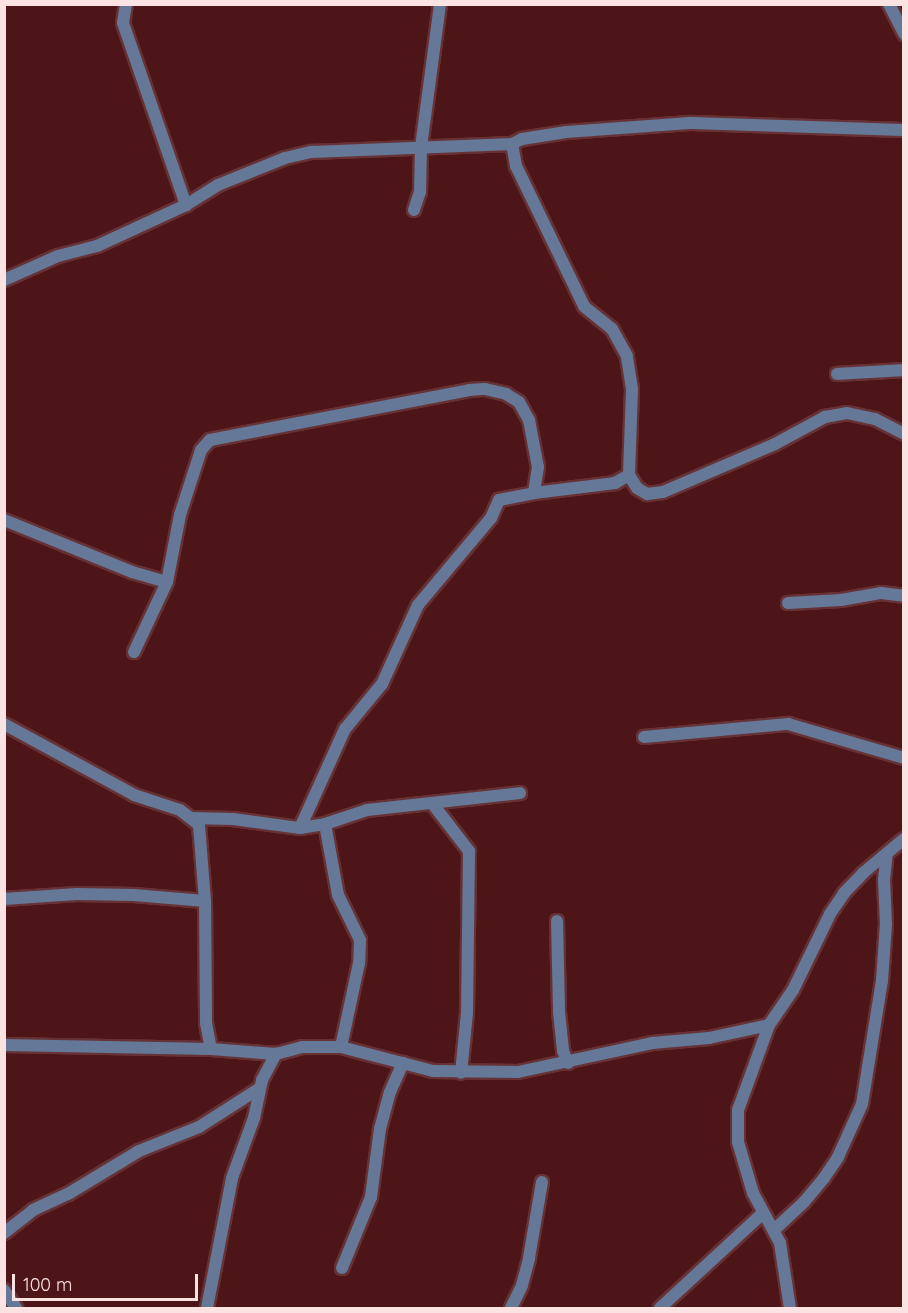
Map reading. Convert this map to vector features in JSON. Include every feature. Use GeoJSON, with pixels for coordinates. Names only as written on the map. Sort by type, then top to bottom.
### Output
{"type":"FeatureCollection","features":[{"type":"Feature","properties":{"kind":"street"},"geometry":{"type":"LineString","coordinates":[[126,4],[123,23],[186,205]]}},
{"type":"Feature","properties":{"kind":"street"},"geometry":{"type":"LineString","coordinates":[[414,210],[420,192],[421,147],[440,4]]}},
{"type":"Feature","properties":{"kind":"street"},"geometry":{"type":"LineString","coordinates":[[889,4],[903,34]]}},
{"type":"Feature","properties":{"kind":"street"},"geometry":{"type":"LineString","coordinates":[[4,280],[58,256],[97,246],[186,205],[218,185],[285,158],[312,152],[355,148],[512,144],[522,139],[566,132],[690,123],[903,129]]}},
{"type":"Feature","properties":{"kind":"street"},"geometry":{"type":"LineString","coordinates":[[512,144],[516,166],[584,306],[612,329],[627,356],[632,388],[629,475],[637,488],[647,494],[663,492],[775,444],[825,417],[847,413],[875,418],[903,434]]}},
{"type":"Feature","properties":{"kind":"street"},"geometry":{"type":"LineString","coordinates":[[837,374],[903,370]]}},
{"type":"Feature","properties":{"kind":"street"},"geometry":{"type":"LineString","coordinates":[[134,652],[167,582],[180,515],[201,450],[210,440],[484,389],[506,394],[519,402],[529,420],[538,467],[534,493]]}},
{"type":"Feature","properties":{"kind":"street"},"geometry":{"type":"LineString","coordinates":[[300,828],[345,729],[382,684],[418,605],[491,518],[499,500],[534,493],[615,483],[629,475]]}},
{"type":"Feature","properties":{"kind":"street"},"geometry":{"type":"LineString","coordinates":[[4,520],[132,572],[167,582]]}},
{"type":"Feature","properties":{"kind":"street"},"geometry":{"type":"LineString","coordinates":[[788,603],[841,600],[881,593],[903,596]]}},
{"type":"Feature","properties":{"kind":"street"},"geometry":{"type":"LineString","coordinates":[[644,737],[788,723],[903,758]]}},
{"type":"Feature","properties":{"kind":"street"},"geometry":{"type":"LineString","coordinates":[[4,724],[134,795],[180,810],[199,825],[205,901],[206,1023],[211,1049]]}},
{"type":"Feature","properties":{"kind":"street"},"geometry":{"type":"LineString","coordinates":[[192,818],[232,819],[300,828],[325,824],[367,810],[520,793]]}},
{"type":"Feature","properties":{"kind":"street"},"geometry":{"type":"LineString","coordinates":[[432,803],[469,851],[467,1013],[460,1074]]}},
{"type":"Feature","properties":{"kind":"street"},"geometry":{"type":"LineString","coordinates":[[325,824],[338,895],[360,940],[359,963],[341,1047]]}},
{"type":"Feature","properties":{"kind":"street"},"geometry":{"type":"LineString","coordinates":[[790,1308],[784,1261],[774,1230],[763,1213],[748,1177],[738,1142],[737,1122],[750,1075],[769,1025],[794,990],[830,914],[857,879],[903,839]]}},
{"type":"Feature","properties":{"kind":"street"},"geometry":{"type":"LineString","coordinates":[[774,1230],[824,1178],[838,1157],[862,1104],[882,981],[886,924],[884,880],[887,853]]}},
{"type":"Feature","properties":{"kind":"street"},"geometry":{"type":"LineString","coordinates":[[4,899],[77,894],[134,895],[205,901]]}},
{"type":"Feature","properties":{"kind":"street"},"geometry":{"type":"LineString","coordinates":[[557,921],[559,1012],[563,1051],[568,1063]]}},
{"type":"Feature","properties":{"kind":"street"},"geometry":{"type":"LineString","coordinates":[[4,1045],[211,1049],[276,1054],[302,1047],[341,1047],[433,1071],[460,1074],[525,1071],[652,1043],[709,1038],[769,1025]]}},
{"type":"Feature","properties":{"kind":"street"},"geometry":{"type":"LineString","coordinates":[[207,1308],[232,1178],[254,1118],[260,1088],[269,1064],[276,1054]]}},
{"type":"Feature","properties":{"kind":"street"},"geometry":{"type":"LineString","coordinates":[[342,1268],[370,1197],[380,1129],[390,1092],[403,1063]]}},
{"type":"Feature","properties":{"kind":"street"},"geometry":{"type":"LineString","coordinates":[[4,1233],[33,1210],[68,1194],[139,1151],[199,1127],[260,1088]]}},
{"type":"Feature","properties":{"kind":"street"},"geometry":{"type":"LineString","coordinates":[[511,1308],[522,1285],[529,1258],[542,1182]]}},
{"type":"Feature","properties":{"kind":"street"},"geometry":{"type":"LineString","coordinates":[[660,1308],[763,1213]]}},
{"type":"Feature","properties":{"kind":"street"},"geometry":{"type":"LineString","coordinates":[[4,1290],[16,1308]]}}]}
